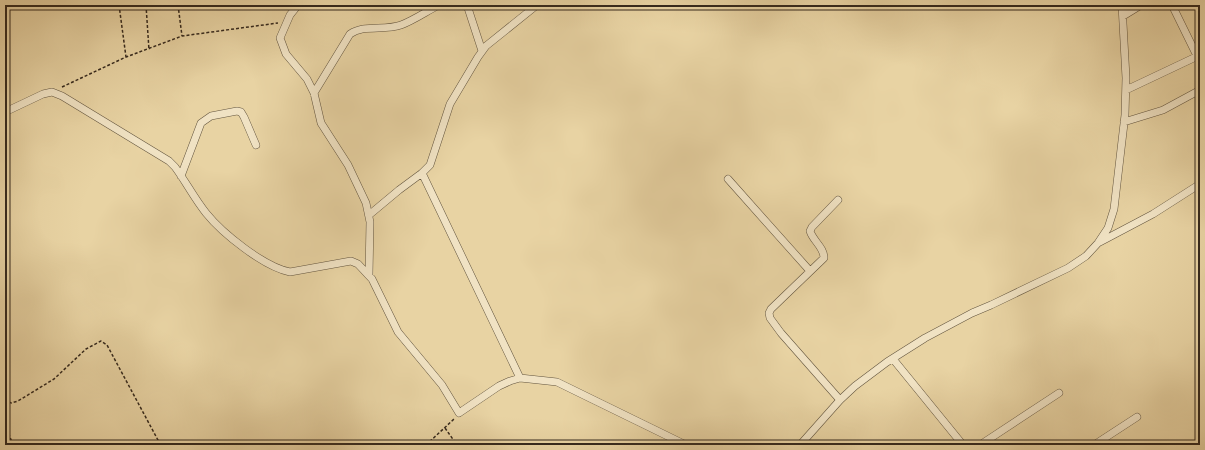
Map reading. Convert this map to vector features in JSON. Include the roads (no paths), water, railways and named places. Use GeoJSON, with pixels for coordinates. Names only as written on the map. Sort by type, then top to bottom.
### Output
{"type":"FeatureCollection","features":[{"type":"Feature","properties":{"kind":"street"},"geometry":{"type":"LineString","coordinates":[[298,5],[286,22],[280,38],[282,47],[307,79],[314,93],[321,123],[348,165],[366,203],[370,222],[369,275]]}},
{"type":"Feature","properties":{"kind":"street"},"geometry":{"type":"LineString","coordinates":[[314,93],[350,34],[356,30],[386,28],[400,25],[440,5]]}},
{"type":"Feature","properties":{"kind":"street"},"geometry":{"type":"LineString","coordinates":[[467,5],[482,51]]}},
{"type":"Feature","properties":{"kind":"street"},"geometry":{"type":"LineString","coordinates":[[368,215],[422,173],[430,165],[450,104],[464,78],[482,51],[505,30],[537,5]]}},
{"type":"Feature","properties":{"kind":"street"},"geometry":{"type":"LineString","coordinates":[[800,445],[840,400],[855,386],[893,358],[925,338],[972,313],[991,306],[1068,268],[1086,256],[1098,243],[1108,228],[1114,209],[1124,122],[1126,78],[1122,5]]}},
{"type":"Feature","properties":{"kind":"street"},"geometry":{"type":"LineString","coordinates":[[1123,16],[1141,5]]}},
{"type":"Feature","properties":{"kind":"street"},"geometry":{"type":"LineString","coordinates":[[1126,90],[1199,58],[1172,5]]}},
{"type":"Feature","properties":{"kind":"street"},"geometry":{"type":"LineString","coordinates":[[1124,122],[1163,110],[1200,90]]}},
{"type":"Feature","properties":{"kind":"street"},"geometry":{"type":"LineString","coordinates":[[5,112],[34,97],[52,92],[62,96],[159,155],[175,167],[206,213],[216,224],[243,247],[274,267],[290,272],[351,261],[358,264],[372,279],[398,332],[442,385],[459,413],[499,386],[520,378],[557,382],[686,445]]}},
{"type":"Feature","properties":{"kind":"street"},"geometry":{"type":"LineString","coordinates":[[181,176],[201,124],[211,116],[237,111],[241,112],[256,145]]}},
{"type":"Feature","properties":{"kind":"street"},"geometry":{"type":"LineString","coordinates":[[422,173],[520,378]]}},
{"type":"Feature","properties":{"kind":"street"},"geometry":{"type":"LineString","coordinates":[[728,179],[810,271]]}},
{"type":"Feature","properties":{"kind":"street"},"geometry":{"type":"LineString","coordinates":[[1098,243],[1153,214],[1200,184]]}},
{"type":"Feature","properties":{"kind":"street"},"geometry":{"type":"LineString","coordinates":[[838,200],[810,231],[824,254],[824,258],[771,309],[769,313],[770,318],[781,332],[840,400]]}},
{"type":"Feature","properties":{"kind":"street"},"geometry":{"type":"LineString","coordinates":[[893,358],[963,445]]}},
{"type":"Feature","properties":{"kind":"street"},"geometry":{"type":"LineString","coordinates":[[980,445],[1059,393]]}},
{"type":"Feature","properties":{"kind":"street"},"geometry":{"type":"LineString","coordinates":[[1094,445],[1137,417]]}}]}
